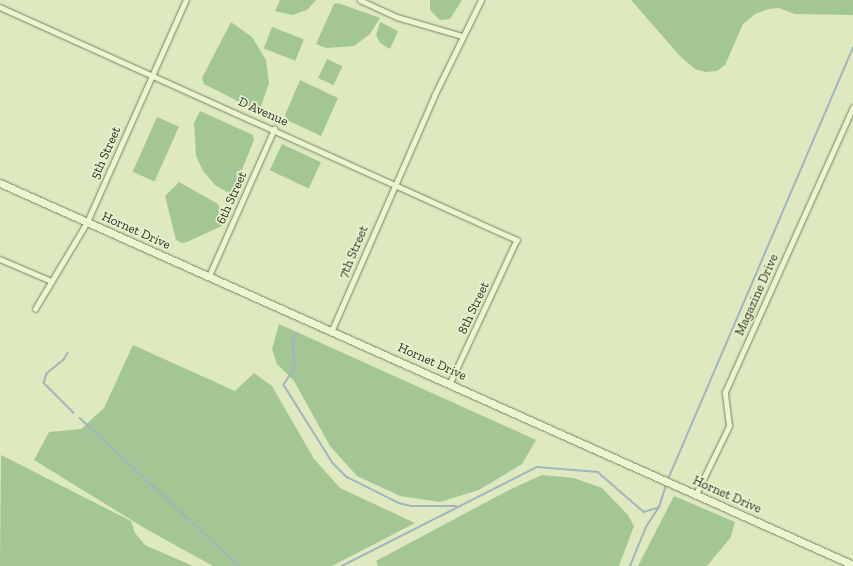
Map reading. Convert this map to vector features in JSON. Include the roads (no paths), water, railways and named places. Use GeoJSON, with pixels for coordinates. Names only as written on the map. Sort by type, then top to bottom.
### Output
{"type":"FeatureCollection","features":[{"type":"Feature","properties":{"kind":"main road","name":"Hornet Drive"},"geometry":{"type":"LineString","coordinates":[[0,183],[853,564]]}},
{"type":"Feature","properties":{"kind":"street","name":"5th Street"},"geometry":{"type":"LineString","coordinates":[[36,309],[87,222],[186,0]]}},
{"type":"Feature","properties":{"kind":"street"},"geometry":{"type":"LineString","coordinates":[[360,0],[397,17],[462,36]]}},
{"type":"Feature","properties":{"kind":"street","name":"7th Street"},"geometry":{"type":"LineString","coordinates":[[332,330],[395,183],[462,36],[481,0]]}},
{"type":"Feature","properties":{"kind":"street","name":"D Avenue"},"geometry":{"type":"LineString","coordinates":[[0,7],[395,183],[516,240]]}},
{"type":"Feature","properties":{"kind":"street","name":"Magazine Drive"},"geometry":{"type":"LineString","coordinates":[[696,494],[728,426],[725,392],[853,107]]}},
{"type":"Feature","properties":{"kind":"street","name":"6th Street"},"geometry":{"type":"LineString","coordinates":[[209,276],[274,129]]}},
{"type":"Feature","properties":{"kind":"street","name":"8th Street"},"geometry":{"type":"LineString","coordinates":[[450,384],[516,240]]}},
{"type":"Feature","properties":{"kind":"street"},"geometry":{"type":"LineString","coordinates":[[0,258],[51,282]]}},
{"type":"Feature","properties":{"kind":"waterway"},"geometry":{"type":"LineString","coordinates":[[669,477],[853,48]]}},
{"type":"Feature","properties":{"kind":"waterway"},"geometry":{"type":"LineString","coordinates":[[297,333],[293,340],[295,368],[284,385],[333,463],[347,477],[399,503],[411,506],[456,506]]}},
{"type":"Feature","properties":{"kind":"waterway"},"geometry":{"type":"LineString","coordinates":[[68,353],[64,360],[47,374],[44,383],[74,413]]}},
{"type":"Feature","properties":{"kind":"waterway"},"geometry":{"type":"LineString","coordinates":[[80,418],[239,566]]}},
{"type":"Feature","properties":{"kind":"waterway"},"geometry":{"type":"LineString","coordinates":[[342,566],[537,467],[598,472],[644,512],[659,507]]}},
{"type":"Feature","properties":{"kind":"waterway"},"geometry":{"type":"LineString","coordinates":[[630,566],[646,527],[659,507],[666,485]]}}]}
